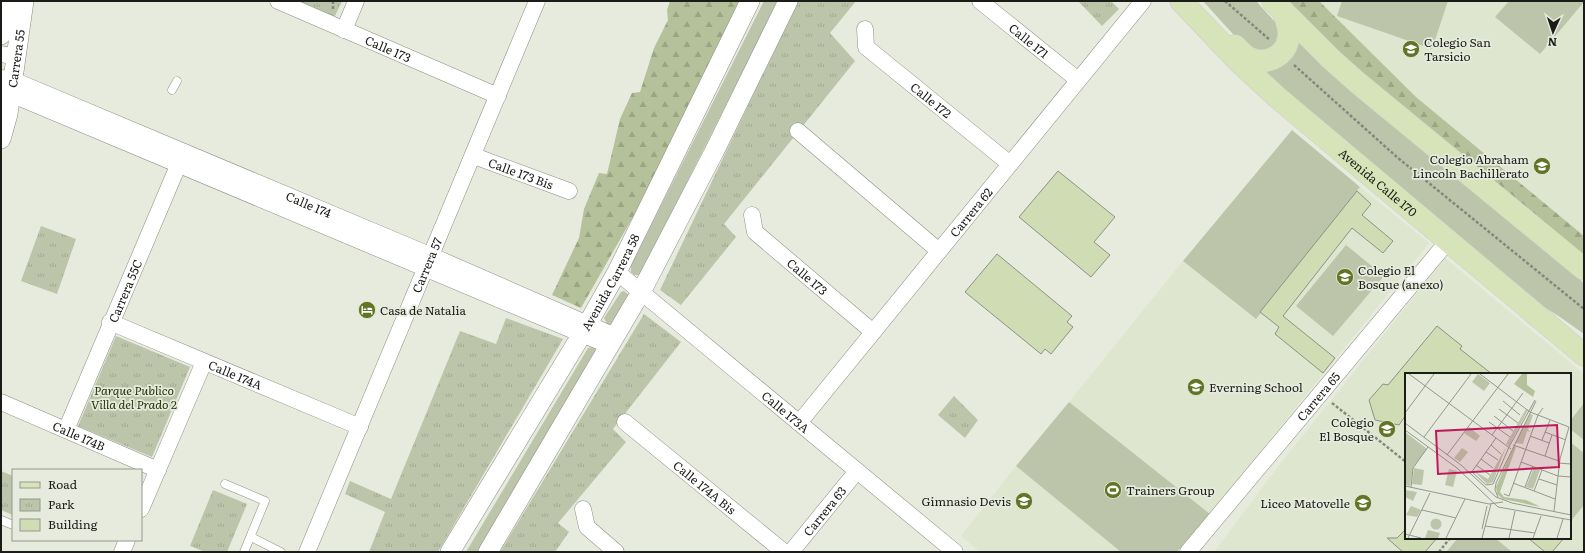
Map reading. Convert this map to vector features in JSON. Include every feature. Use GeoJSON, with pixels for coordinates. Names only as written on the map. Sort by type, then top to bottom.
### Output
{"type":"FeatureCollection","features":[{"type":"Feature","properties":{"kind":"main road"},"geometry":{"type":"LineString","coordinates":[[1181,1],[1248,58],[1256,61],[1266,61],[1274,58],[1282,53],[1288,41],[1289,28],[1278,7]]}},
{"type":"Feature","properties":{"kind":"main road","name":"Avenida Calle 170"},"geometry":{"type":"LineString","coordinates":[[1181,1],[1238,61],[1278,98],[1584,355]]}},
{"type":"Feature","properties":{"kind":"main road"},"geometry":{"type":"LineString","coordinates":[[1278,7],[1331,60],[1584,269]]}},
{"type":"Feature","properties":{"kind":"main road"},"geometry":{"type":"LineString","coordinates":[[1518,299],[1584,344]]}},
{"type":"Feature","properties":{"kind":"street","name":"Carrera 55"},"geometry":{"type":"LineString","coordinates":[[1,35],[6,1]]}},
{"type":"Feature","properties":{"kind":"street","name":"Carrera 55"},"geometry":{"type":"LineString","coordinates":[[1,139],[8,114],[7,85],[9,56],[24,1]]}},
{"type":"Feature","properties":{"kind":"street","name":"Calle 173"},"geometry":{"type":"LineString","coordinates":[[278,1],[498,96]]}},
{"type":"Feature","properties":{"kind":"street"},"geometry":{"type":"LineString","coordinates":[[344,30],[356,1]]}},
{"type":"Feature","properties":{"kind":"street","name":"Carrera 57"},"geometry":{"type":"LineString","coordinates":[[307,552],[430,262],[537,1]]}},
{"type":"Feature","properties":{"kind":"street","name":"Avenida Carrera 58"},"geometry":{"type":"LineString","coordinates":[[450,552],[585,328],[617,272],[750,1]]}},
{"type":"Feature","properties":{"kind":"street"},"geometry":{"type":"LineString","coordinates":[[488,552],[641,292],[714,152],[788,1]]}},
{"type":"Feature","properties":{"kind":"street","name":"Calle 171"},"geometry":{"type":"LineString","coordinates":[[980,1],[1078,80]]}},
{"type":"Feature","properties":{"kind":"street","name":"Carrera 62"},"geometry":{"type":"LineString","coordinates":[[799,423],[1143,1]]}},
{"type":"Feature","properties":{"kind":"street","name":"Calle 172"},"geometry":{"type":"LineString","coordinates":[[864,29],[866,47],[1010,164]]}},
{"type":"Feature","properties":{"kind":"street","name":"Calle 174"},"geometry":{"type":"LineString","coordinates":[[7,85],[430,262],[612,341]]}},
{"type":"Feature","properties":{"kind":"street"},"geometry":{"type":"LineString","coordinates":[[798,131],[939,251]]}},
{"type":"Feature","properties":{"kind":"street","name":"Calle 173 Bis"},"geometry":{"type":"LineString","coordinates":[[474,156],[569,191]]}},
{"type":"Feature","properties":{"kind":"street","name":"Carrera 55C"},"geometry":{"type":"LineString","coordinates":[[66,430],[110,322],[181,158]]}},
{"type":"Feature","properties":{"kind":"street","name":"Calle 173"},"geometry":{"type":"LineString","coordinates":[[752,215],[755,232],[873,332]]}},
{"type":"Feature","properties":{"kind":"street","name":"Carrera 65"},"geometry":{"type":"LineString","coordinates":[[1188,552],[1448,241]]}},
{"type":"Feature","properties":{"kind":"street","name":"Calle 173A"},"geometry":{"type":"LineString","coordinates":[[617,272],[956,552]]}},
{"type":"Feature","properties":{"kind":"street","name":"Calle 174A"},"geometry":{"type":"LineString","coordinates":[[110,322],[360,427]]}},
{"type":"Feature","properties":{"kind":"street"},"geometry":{"type":"LineString","coordinates":[[142,507],[204,362]]}},
{"type":"Feature","properties":{"kind":"street","name":"Calle 174B"},"geometry":{"type":"LineString","coordinates":[[1,402],[158,470]]}},
{"type":"Feature","properties":{"kind":"street","name":"Calle 174A Bis"},"geometry":{"type":"LineString","coordinates":[[625,422],[784,552]]}},
{"type":"Feature","properties":{"kind":"street","name":"Carrera 63"},"geometry":{"type":"LineString","coordinates":[[791,552],[857,471]]}},
{"type":"Feature","properties":{"kind":"street"},"geometry":{"type":"LineString","coordinates":[[583,509],[587,527],[616,552]]}},
{"type":"Feature","properties":{"kind":"street"},"geometry":{"type":"LineString","coordinates":[[122,552],[127,541]]}},
{"type":"Feature","properties":{"kind":"lane"},"geometry":{"type":"LineString","coordinates":[[172,90],[177,81]]}},
{"type":"Feature","properties":{"kind":"lane"},"geometry":{"type":"LineString","coordinates":[[225,484],[265,501],[244,552]]}},
{"type":"Feature","properties":{"kind":"lane"},"geometry":{"type":"LineString","coordinates":[[1,520],[12,526]]}},
{"type":"Feature","properties":{"kind":"lane"},"geometry":{"type":"LineString","coordinates":[[251,537],[281,552]]}},
{"type":"Feature","properties":{"kind":"path"},"geometry":{"type":"LineString","coordinates":[[1225,1],[1262,32],[1282,53],[1398,158],[1584,309]]}},
{"type":"Feature","properties":{"kind":"path"},"geometry":{"type":"LineString","coordinates":[[1320,394],[1405,461]]}},
{"type":"Feature","properties":{"kind":"path"},"geometry":{"type":"LineString","coordinates":[[1439,552],[1449,539]]}},
{"type":"Feature","properties":{"kind":"shaded area","name":"Colegio Abraham Lincoln Bachillerato"},"geometry":{"type":"Polygon","coordinates":[[[1319,1],[1584,1],[1584,236],[1416,97],[1319,1]]]}},
{"type":"Feature","properties":{"kind":"shaded area","name":"Everning School"},"geometry":{"type":"Polygon","coordinates":[[[1360,187],[1429,243],[1210,514],[1069,402],[1183,261],[1255,319],[1360,187]]]}},
{"type":"Feature","properties":{"kind":"shaded area"},"geometry":{"type":"Polygon","coordinates":[[[1445,258],[1584,374],[1584,552],[1214,552],[1277,468],[1445,258]]]}},
{"type":"Feature","properties":{"kind":"shaded area","name":"Gimnasio Devis"},"geometry":{"type":"Polygon","coordinates":[[[1016,466],[1121,552],[980,552],[961,536],[1016,466]]]}},
{"type":"Feature","properties":{"kind":"green space"},"geometry":{"type":"Polygon","coordinates":[[[298,1],[342,1],[334,18],[298,1]]]}},
{"type":"Feature","properties":{"kind":"green space"},"geometry":{"type":"Polygon","coordinates":[[[670,1],[742,1],[642,201],[581,308],[552,295],[579,238],[584,209],[599,173],[607,174],[620,119],[632,93],[640,92],[654,48],[668,20],[667,10],[670,1]]]}},
{"type":"Feature","properties":{"kind":"green space"},"geometry":{"type":"Polygon","coordinates":[[[764,1],[778,1],[650,256],[639,275],[634,275],[631,272],[631,265],[764,1]]]}},
{"type":"Feature","properties":{"kind":"green space"},"geometry":{"type":"Polygon","coordinates":[[[798,1],[856,1],[830,33],[855,61],[724,224],[736,237],[681,305],[660,290],[798,1]]]}},
{"type":"Feature","properties":{"kind":"green space"},"geometry":{"type":"Polygon","coordinates":[[[1078,1],[1111,1],[1119,9],[1102,26],[1078,1]]]}},
{"type":"Feature","properties":{"kind":"green space"},"geometry":{"type":"Polygon","coordinates":[[[1203,1],[1256,1],[1277,24],[1279,40],[1261,55],[1241,43],[1203,1]]]}},
{"type":"Feature","properties":{"kind":"green space"},"geometry":{"type":"Polygon","coordinates":[[[1286,1],[1319,1],[1416,97],[1584,236],[1584,263],[1364,82],[1286,1]]]}},
{"type":"Feature","properties":{"kind":"green space"},"geometry":{"type":"Polygon","coordinates":[[[1342,1],[1448,1],[1432,49],[1337,16],[1342,1]]]}},
{"type":"Feature","properties":{"kind":"green space"},"geometry":{"type":"Polygon","coordinates":[[[1509,1],[1584,2],[1540,54],[1495,17],[1509,1]]]}},
{"type":"Feature","properties":{"kind":"green space"},"geometry":{"type":"Polygon","coordinates":[[[1296,39],[1570,267],[1584,284],[1584,334],[1523,294],[1264,76],[1266,69],[1296,39]]]}},
{"type":"Feature","properties":{"kind":"green space"},"geometry":{"type":"Polygon","coordinates":[[[1292,130],[1360,187],[1256,319],[1183,261],[1292,130]]]}},
{"type":"Feature","properties":{"kind":"green space"},"geometry":{"type":"Polygon","coordinates":[[[41,226],[76,239],[57,294],[21,281],[41,226]]]}},
{"type":"Feature","properties":{"kind":"green space"},"geometry":{"type":"Polygon","coordinates":[[[1346,245],[1384,276],[1333,336],[1296,306],[1346,245]]]}},
{"type":"Feature","properties":{"kind":"green space"},"geometry":{"type":"Polygon","coordinates":[[[624,291],[629,295],[614,324],[607,324],[604,318],[621,292],[624,291]]]}},
{"type":"Feature","properties":{"kind":"green space"},"geometry":{"type":"Polygon","coordinates":[[[644,314],[681,342],[613,429],[626,442],[558,523],[569,532],[555,552],[500,552],[644,314]]]}},
{"type":"Feature","properties":{"kind":"green space"},"geometry":{"type":"Polygon","coordinates":[[[506,318],[563,339],[438,552],[369,552],[385,512],[345,494],[350,481],[391,499],[460,331],[496,344],[506,318]]]}},
{"type":"Feature","properties":{"kind":"green space","name":"Parque Publico Villa del Prado 2"},"geometry":{"type":"Polygon","coordinates":[[[116,336],[190,367],[152,457],[78,426],[116,336]]]}},
{"type":"Feature","properties":{"kind":"green space"},"geometry":{"type":"Polygon","coordinates":[[[595,347],[596,353],[478,552],[466,552],[588,348],[595,347]]]}},
{"type":"Feature","properties":{"kind":"green space"},"geometry":{"type":"Polygon","coordinates":[[[954,396],[978,420],[965,438],[938,415],[954,396]]]}},
{"type":"Feature","properties":{"kind":"green space","name":"Trainers Group"},"geometry":{"type":"Polygon","coordinates":[[[1069,402],[1210,514],[1177,552],[1121,552],[1016,466],[1069,402]]]}},
{"type":"Feature","properties":{"kind":"green space"},"geometry":{"type":"Polygon","coordinates":[[[1584,403],[1584,440],[1571,430],[1571,420],[1584,403]]]}},
{"type":"Feature","properties":{"kind":"green space"},"geometry":{"type":"Polygon","coordinates":[[[1571,443],[1584,453],[1584,505],[1571,521],[1571,443]]]}},
{"type":"Feature","properties":{"kind":"green space"},"geometry":{"type":"Polygon","coordinates":[[[1,471],[12,476],[12,515],[1,510],[1,471]]]}},
{"type":"Feature","properties":{"kind":"green space"},"geometry":{"type":"Polygon","coordinates":[[[213,490],[247,504],[227,552],[205,552],[190,546],[213,490]]]}},
{"type":"Feature","properties":{"kind":"green space"},"geometry":{"type":"Polygon","coordinates":[[[1457,539],[1496,539],[1512,552],[1448,552],[1447,551],[1457,539]]]}},
{"type":"Feature","properties":{"kind":"building"},"geometry":{"type":"Polygon","coordinates":[[[1058,171],[1115,217],[1094,242],[1110,255],[1091,277],[1019,217],[1058,171]]]}},
{"type":"Feature","properties":{"kind":"building"},"geometry":{"type":"Polygon","coordinates":[[[1357,191],[1371,204],[1362,215],[1393,241],[1383,253],[1352,228],[1283,316],[1335,358],[1323,373],[1275,334],[1279,327],[1260,312],[1357,191]]]}},
{"type":"Feature","properties":{"kind":"building"},"geometry":{"type":"Polygon","coordinates":[[[997,254],[1072,316],[1067,322],[1073,327],[1051,354],[1045,349],[1041,354],[965,292],[997,254]]]}},
{"type":"Feature","properties":{"kind":"building"},"geometry":{"type":"Polygon","coordinates":[[[1437,326],[1462,346],[1460,349],[1491,373],[1405,373],[1405,416],[1399,425],[1375,420],[1369,400],[1383,384],[1388,385],[1437,326]]]}},
{"type":"Feature","properties":{"kind":"building"},"geometry":{"type":"Polygon","coordinates":[[[1405,530],[1405,539],[1436,539],[1425,552],[1403,552],[1387,538],[1397,538],[1405,530]]]}},
{"type":"Feature","properties":{"kind":"building"},"geometry":{"type":"Polygon","coordinates":[[[1529,539],[1563,539],[1552,552],[1545,552],[1529,539]]]}},
{"type":"Feature","properties":{"kind":"place","name":"Colegio San Tarsicio"},"geometry":{"type":"Point","coordinates":[1411,49]}},
{"type":"Feature","properties":{"kind":"place","name":"Colegio Abraham Lincoln Bachillerato"},"geometry":{"type":"Point","coordinates":[1542,166]}},
{"type":"Feature","properties":{"kind":"place","name":"Colegio El Bosque (anexo)"},"geometry":{"type":"Point","coordinates":[1345,277]}},
{"type":"Feature","properties":{"kind":"place","name":"Casa de Natalia"},"geometry":{"type":"Point","coordinates":[367,310]}},
{"type":"Feature","properties":{"kind":"place","name":"Everning School"},"geometry":{"type":"Point","coordinates":[1196,387]}},
{"type":"Feature","properties":{"kind":"place","name":"Colegio El Bosque"},"geometry":{"type":"Point","coordinates":[1387,429]}},
{"type":"Feature","properties":{"kind":"place","name":"Trainers Group"},"geometry":{"type":"Point","coordinates":[1113,490]}},
{"type":"Feature","properties":{"kind":"place","name":"Gimnasio Devis"},"geometry":{"type":"Point","coordinates":[1024,501]}},
{"type":"Feature","properties":{"kind":"place","name":"Liceo Matovelle"},"geometry":{"type":"Point","coordinates":[1363,503]}}]}
